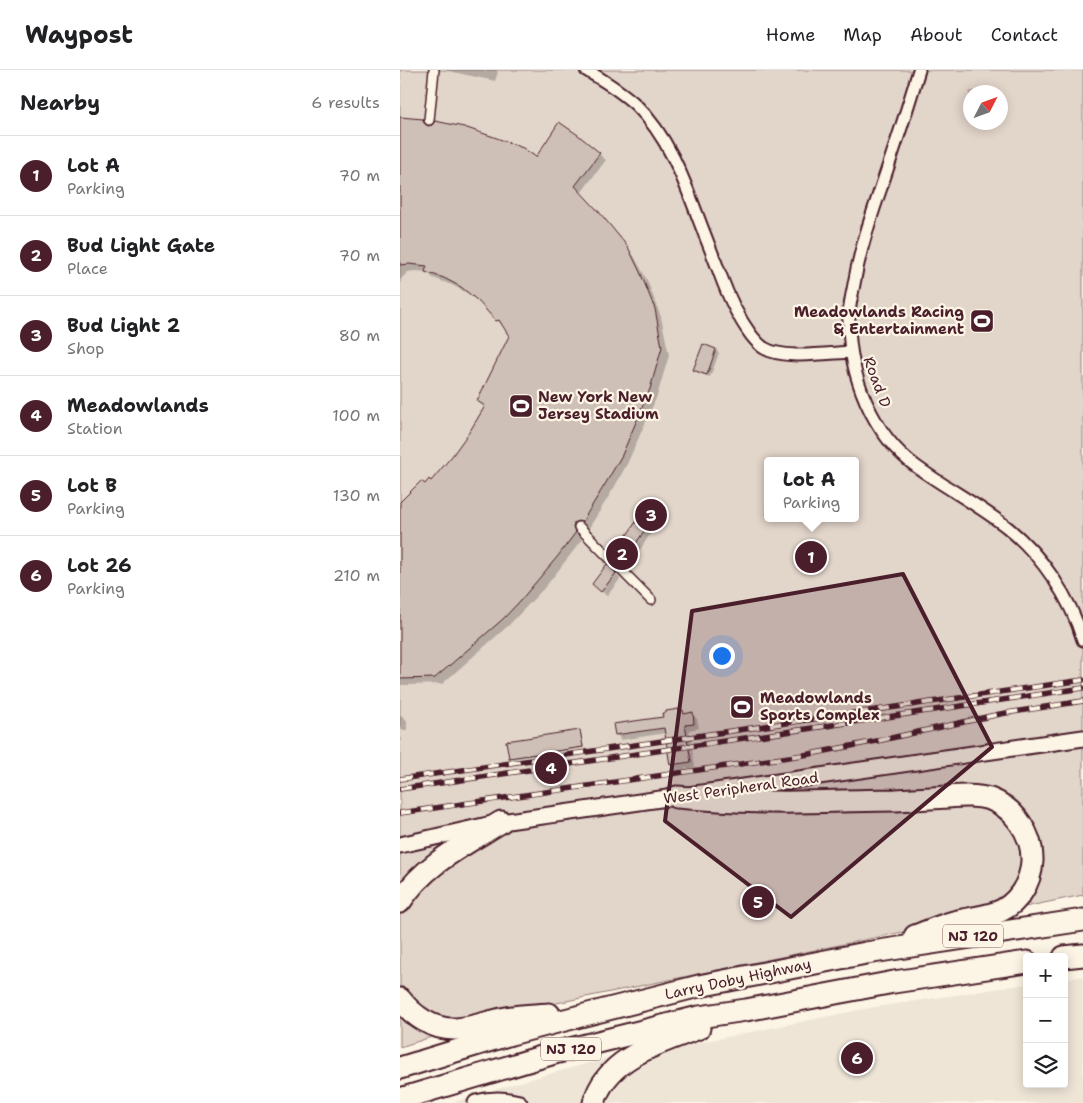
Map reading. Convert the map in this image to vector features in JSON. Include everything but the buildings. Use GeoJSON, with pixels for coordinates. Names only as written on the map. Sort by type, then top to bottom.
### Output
{"type":"FeatureCollection","features":[{"type":"Feature","properties":{"kind":"highway"},"geometry":{"type":"LineString","coordinates":[[676,797],[770,802],[972,796],[989,799],[1012,813],[1026,834],[1031,848],[1032,867],[1026,886],[1010,904],[996,913],[956,921],[866,953]]}},
{"type":"Feature","properties":{"kind":"highway"},"geometry":{"type":"LineString","coordinates":[[400,902],[412,885],[431,866],[500,822]]}},
{"type":"Feature","properties":{"kind":"highway","name":"Larry Doby Highway"},"geometry":{"type":"LineString","coordinates":[[400,1068],[511,1034],[699,986],[866,953],[1082,920]]}},
{"type":"Feature","properties":{"kind":"highway"},"geometry":{"type":"LineString","coordinates":[[1068,957],[1083,955]]}},
{"type":"Feature","properties":{"kind":"highway","name":"Larry Doby Highway"},"geometry":{"type":"LineString","coordinates":[[400,1099],[595,1042],[698,1017],[884,984],[1023,963]]}},
{"type":"Feature","properties":{"kind":"highway"},"geometry":{"type":"LineString","coordinates":[[400,999],[423,1020],[456,1029],[508,1017],[604,1010]]}},
{"type":"Feature","properties":{"kind":"highway"},"geometry":{"type":"LineString","coordinates":[[594,1103],[599,1090],[608,1077],[619,1064],[634,1054],[746,1010]]}},
{"type":"Feature","properties":{"kind":"street"},"geometry":{"type":"LineString","coordinates":[[429,120],[434,70]]}},
{"type":"Feature","properties":{"kind":"street","name":"Road D"},"geometry":{"type":"LineString","coordinates":[[587,70],[618,90],[636,105],[655,128],[683,178],[725,289],[742,323],[756,342],[770,351],[789,354],[806,355],[851,352],[866,403],[891,441],[916,466],[996,519],[1027,547],[1042,564],[1060,591],[1075,618],[1083,640]]}},
{"type":"Feature","properties":{"kind":"street"},"geometry":{"type":"LineString","coordinates":[[851,352],[848,319],[858,263],[868,226],[919,70]]}},
{"type":"Feature","properties":{"kind":"street"},"geometry":{"type":"LineString","coordinates":[[580,527],[651,600]]}},
{"type":"Feature","properties":{"kind":"street","name":"West Peripheral Road"},"geometry":{"type":"LineString","coordinates":[[400,845],[500,822],[1083,738]]}},
{"type":"Feature","properties":{"kind":"street"},"geometry":{"type":"LineString","coordinates":[[476,1103],[491,1100],[519,1103]]}},
{"type":"Feature","properties":{"kind":"highlighted area"},"geometry":{"type":"Polygon","coordinates":[[[903,574],[992,747],[791,917],[665,821],[692,611],[903,574]]]}},
{"type":"Feature","properties":{"kind":"shaded area","name":"Meadowlands Sports Complex"},"geometry":{"type":"Polygon","coordinates":[[[400,70],[1083,70],[1083,895],[508,1013],[400,1047],[400,70]]]}},
{"type":"Feature","properties":{"kind":"shaded area"},"geometry":{"type":"Polygon","coordinates":[[[1083,976],[1083,1103],[452,1103],[621,1054],[672,1048],[869,1008],[1023,985],[1023,1088],[1068,1088],[1068,978],[1083,976]]]}},
{"type":"Feature","properties":{"kind":"railway"},"geometry":{"type":"LineString","coordinates":[[400,779],[1083,680]]}},
{"type":"Feature","properties":{"kind":"railway"},"geometry":{"type":"LineString","coordinates":[[400,789],[1083,688]]}},
{"type":"Feature","properties":{"kind":"railway"},"geometry":{"type":"LineString","coordinates":[[400,813],[810,754],[1000,714],[1083,701]]}},
{"type":"Feature","properties":{"kind":"place","name":"Meadowlands Racing & Entertainment"},"geometry":{"type":"Point","coordinates":[982,321]}},
{"type":"Feature","properties":{"kind":"place","name":"New York New Jersey Stadium"},"geometry":{"type":"Point","coordinates":[521,406]}},
{"type":"Feature","properties":{"kind":"place","name":"Bud Light 2"},"geometry":{"type":"Point","coordinates":[651,515]}},
{"type":"Feature","properties":{"kind":"place","name":"Bud Light Gate"},"geometry":{"type":"Point","coordinates":[622,554]}},
{"type":"Feature","properties":{"kind":"place","name":"Lot A"},"geometry":{"type":"Point","coordinates":[811,557]}},
{"type":"Feature","properties":{"kind":"place","name":"Meadowlands Sports Complex"},"geometry":{"type":"Point","coordinates":[742,707]}},
{"type":"Feature","properties":{"kind":"place","name":"Meadowlands"},"geometry":{"type":"Point","coordinates":[551,768]}},
{"type":"Feature","properties":{"kind":"place","name":"Lot B"},"geometry":{"type":"Point","coordinates":[758,902]}},
{"type":"Feature","properties":{"kind":"place","name":"Lot 26"},"geometry":{"type":"Point","coordinates":[857,1058]}}]}
